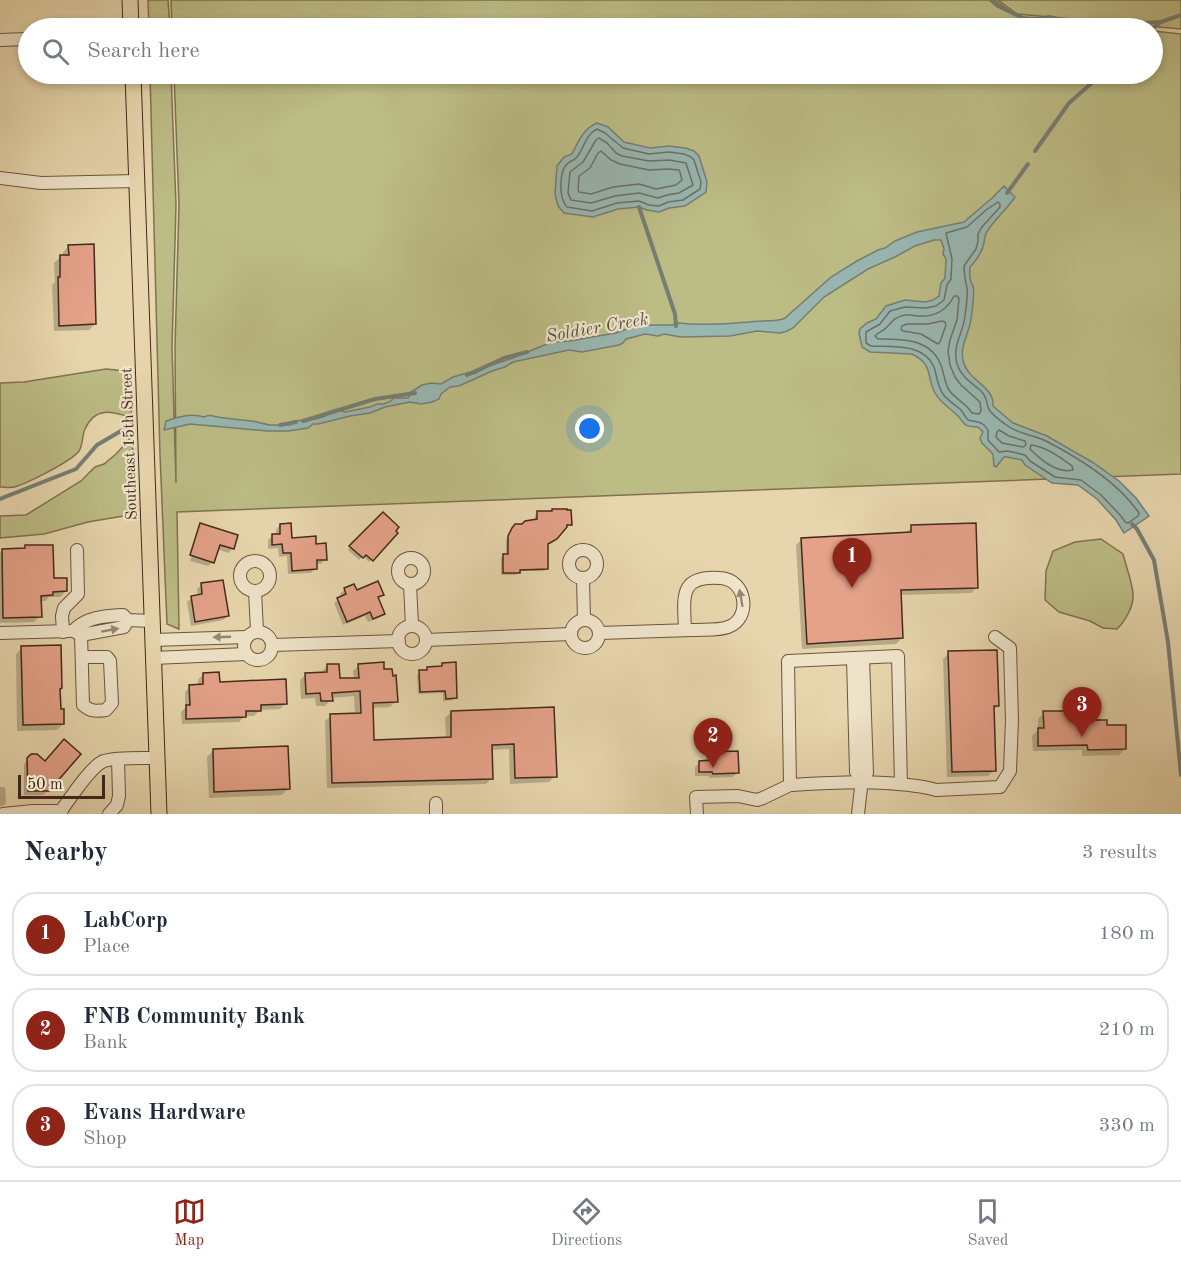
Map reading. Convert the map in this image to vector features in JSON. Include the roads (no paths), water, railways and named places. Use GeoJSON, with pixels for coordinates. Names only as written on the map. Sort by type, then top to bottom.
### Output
{"type":"FeatureCollection","features":[{"type":"Feature","properties":{"kind":"main road"},"geometry":{"type":"LineString","coordinates":[[130,0],[131,18]]}},
{"type":"Feature","properties":{"kind":"main road","name":"Southeast 15th Street"},"geometry":{"type":"LineString","coordinates":[[133,84],[159,814]]}},
{"type":"Feature","properties":{"kind":"street"},"geometry":{"type":"LineString","coordinates":[[0,40],[18,39]]}},
{"type":"Feature","properties":{"kind":"street"},"geometry":{"type":"LineString","coordinates":[[0,178],[41,183],[137,181]]}},
{"type":"Feature","properties":{"kind":"street"},"geometry":{"type":"LineString","coordinates":[[77,550],[78,594],[64,608],[62,616],[82,657],[83,705],[89,710],[106,710],[112,703],[110,661],[107,657],[82,657]]}},
{"type":"Feature","properties":{"kind":"street"},"geometry":{"type":"LineString","coordinates":[[583,578],[584,620]]}},
{"type":"Feature","properties":{"kind":"street"},"geometry":{"type":"LineString","coordinates":[[599,633],[685,630],[727,628],[735,624],[743,611],[743,596],[736,583],[729,579],[715,578],[692,582],[684,596],[685,630]]}},
{"type":"Feature","properties":{"kind":"street"},"geometry":{"type":"LineString","coordinates":[[410,584],[412,626]]}},
{"type":"Feature","properties":{"kind":"street"},"geometry":{"type":"LineString","coordinates":[[246,654],[244,645],[252,634],[255,591]]}},
{"type":"Feature","properties":{"kind":"street"},"geometry":{"type":"LineString","coordinates":[[0,633],[72,633],[78,626],[89,620],[104,616],[123,615],[128,620],[152,621]]}},
{"type":"Feature","properties":{"kind":"street"},"geometry":{"type":"LineString","coordinates":[[584,620],[594,623],[599,633],[594,644],[586,648],[576,644],[571,634],[575,624],[584,620]]}},
{"type":"Feature","properties":{"kind":"street"},"geometry":{"type":"LineString","coordinates":[[412,626],[421,628],[426,640],[423,649],[414,654],[404,650],[399,641],[401,631],[412,626]]}},
{"type":"Feature","properties":{"kind":"street"},"geometry":{"type":"LineString","coordinates":[[153,640],[262,632],[268,635],[272,645],[269,655],[262,659],[254,659],[246,654],[153,658]]}},
{"type":"Feature","properties":{"kind":"street"},"geometry":{"type":"LineString","coordinates":[[426,640],[571,634]]}},
{"type":"Feature","properties":{"kind":"street"},"geometry":{"type":"LineString","coordinates":[[697,814],[696,797],[738,796],[757,800],[790,785],[862,780],[936,790],[1000,787],[1010,771],[1012,720],[1010,648],[995,637]]}},
{"type":"Feature","properties":{"kind":"street"},"geometry":{"type":"LineString","coordinates":[[198,638],[198,656]]}},
{"type":"Feature","properties":{"kind":"street"},"geometry":{"type":"LineString","coordinates":[[272,645],[399,641]]}},
{"type":"Feature","properties":{"kind":"street"},"geometry":{"type":"LineString","coordinates":[[790,785],[788,661],[898,656],[901,784]]}},
{"type":"Feature","properties":{"kind":"street"},"geometry":{"type":"LineString","coordinates":[[858,658],[856,772],[862,780],[858,814]]}},
{"type":"Feature","properties":{"kind":"street"},"geometry":{"type":"LineString","coordinates":[[3,814],[33,811],[61,813],[99,763],[118,759],[157,758]]}},
{"type":"Feature","properties":{"kind":"street"},"geometry":{"type":"LineString","coordinates":[[109,814],[117,805],[119,796],[118,759]]}},
{"type":"Feature","properties":{"kind":"water"},"geometry":{"type":"Polygon","coordinates":[[[597,123],[608,127],[624,142],[650,148],[669,146],[694,151],[699,156],[707,182],[706,192],[685,206],[659,212],[639,207],[618,209],[593,217],[564,213],[558,206],[555,194],[557,166],[564,157],[572,154],[585,132],[597,123]]]}},
{"type":"Feature","properties":{"kind":"water"},"geometry":{"type":"Polygon","coordinates":[[[1004,186],[1015,197],[985,235],[980,253],[970,267],[974,297],[963,349],[963,360],[970,373],[990,393],[993,406],[1013,423],[1047,436],[1092,462],[1119,481],[1136,498],[1149,516],[1124,533],[1116,520],[1097,499],[1078,485],[1052,483],[1025,465],[1022,460],[1004,457],[996,467],[994,466],[993,454],[980,438],[983,432],[978,427],[964,424],[939,399],[932,387],[927,367],[919,358],[912,354],[870,352],[862,347],[860,329],[876,319],[886,306],[905,300],[925,302],[939,296],[941,283],[945,278],[946,259],[941,240],[915,246],[868,269],[824,297],[793,328],[781,333],[757,331],[730,336],[681,337],[645,334],[626,339],[619,345],[582,352],[569,350],[513,362],[459,386],[450,387],[441,394],[439,399],[432,402],[421,404],[410,402],[385,407],[370,413],[313,424],[308,428],[267,431],[190,424],[164,430],[166,421],[189,415],[270,425],[290,425],[294,421],[325,416],[334,410],[345,412],[384,404],[393,398],[408,398],[411,392],[422,385],[441,384],[453,377],[470,372],[474,374],[552,342],[616,333],[641,325],[720,324],[782,319],[831,277],[857,261],[917,232],[964,222],[1004,186]]]}},
{"type":"Feature","properties":{"kind":"waterway"},"geometry":{"type":"LineString","coordinates":[[991,0],[1023,18]]}},
{"type":"Feature","properties":{"kind":"waterway","name":"Soldier Creek"},"geometry":{"type":"LineString","coordinates":[[1163,21],[1181,15]]}},
{"type":"Feature","properties":{"kind":"waterway"},"geometry":{"type":"LineString","coordinates":[[1044,18],[1053,18]]}},
{"type":"Feature","properties":{"kind":"waterway","name":"Soldier Creek"},"geometry":{"type":"LineString","coordinates":[[1035,151],[1069,103],[1091,84]]}},
{"type":"Feature","properties":{"kind":"waterway","name":"Soldier Creek"},"geometry":{"type":"LineString","coordinates":[[1007,193],[1028,164]]}},
{"type":"Feature","properties":{"kind":"waterway"},"geometry":{"type":"LineString","coordinates":[[639,207],[675,314],[676,326]]}},
{"type":"Feature","properties":{"kind":"waterway","name":"Soldier Creek"},"geometry":{"type":"LineString","coordinates":[[467,375],[504,358],[527,352]]}},
{"type":"Feature","properties":{"kind":"waterway","name":"Soldier Creek"},"geometry":{"type":"LineString","coordinates":[[303,421],[375,399],[415,393]]}},
{"type":"Feature","properties":{"kind":"waterway","name":"Soldier Creek"},"geometry":{"type":"LineString","coordinates":[[280,425],[296,422]]}},
{"type":"Feature","properties":{"kind":"waterway","name":"Soldier Creek"},"geometry":{"type":"LineString","coordinates":[[0,499],[76,469],[97,445],[126,428]]}},
{"type":"Feature","properties":{"kind":"waterway"},"geometry":{"type":"LineString","coordinates":[[1132,524],[1154,560],[1168,642],[1181,775]]}},
{"type":"Feature","properties":{"kind":"place","name":"LabCorp"},"geometry":{"type":"Point","coordinates":[852,588]}},
{"type":"Feature","properties":{"kind":"place","name":"Evans Hardware"},"geometry":{"type":"Point","coordinates":[1082,737]}},
{"type":"Feature","properties":{"kind":"place","name":"FNB Community Bank"},"geometry":{"type":"Point","coordinates":[713,768]}}]}
